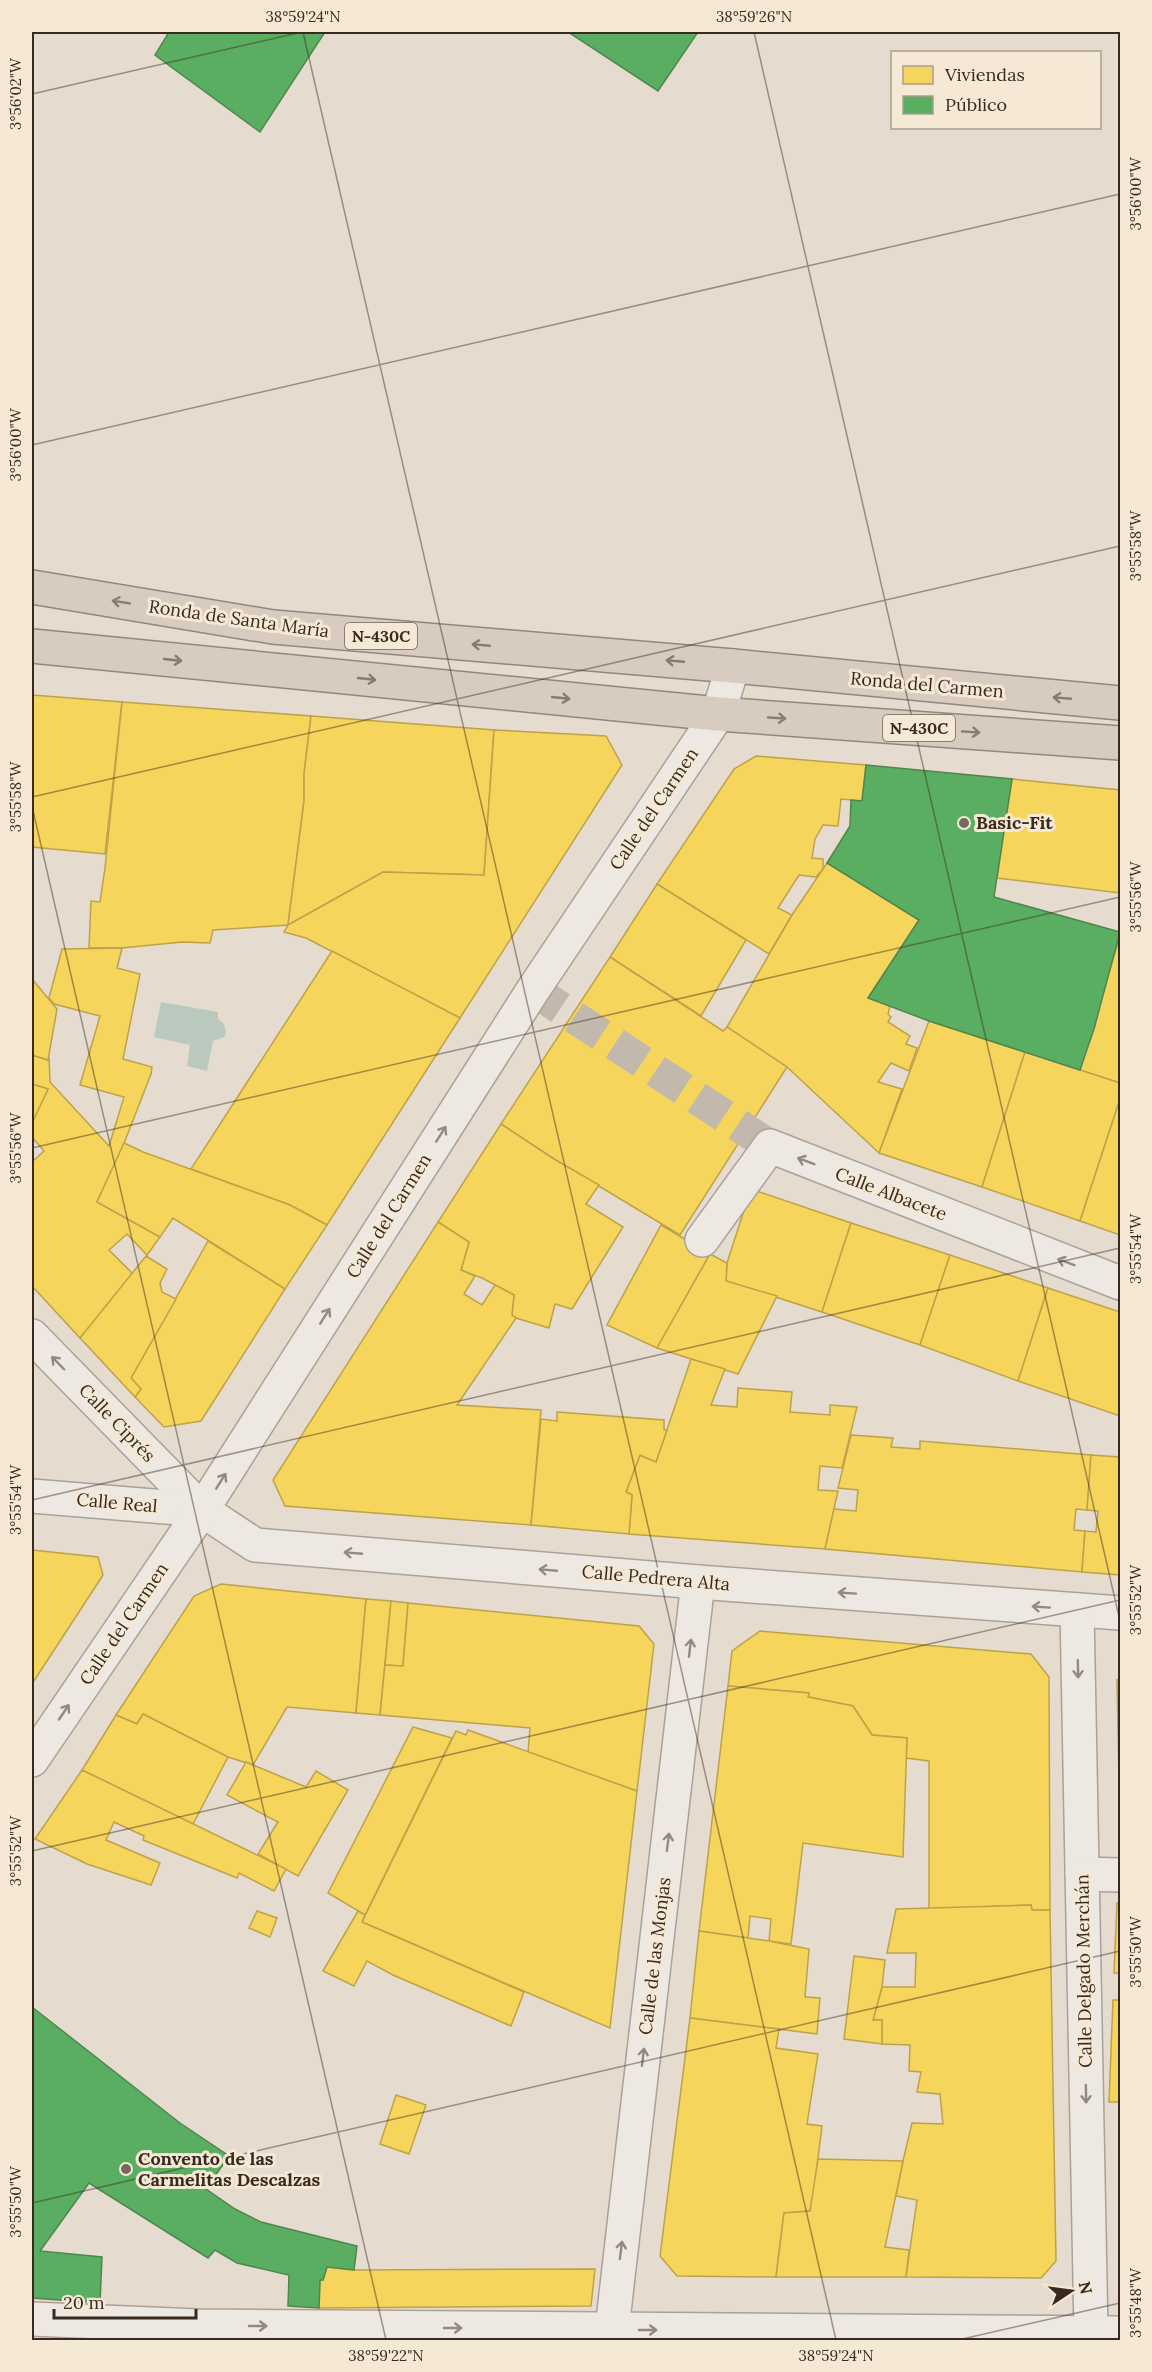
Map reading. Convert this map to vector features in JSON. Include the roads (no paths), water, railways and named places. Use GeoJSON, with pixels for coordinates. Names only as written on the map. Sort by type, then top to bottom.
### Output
{"type":"FeatureCollection","features":[{"type":"Feature","properties":{"kind":"highway","name":"Ronda de Santa María"},"geometry":{"type":"LineString","coordinates":[[32,587],[273,627],[734,666]]}},
{"type":"Feature","properties":{"kind":"highway","name":"N-430C"},"geometry":{"type":"LineString","coordinates":[[32,646],[718,714],[1120,743]]}},
{"type":"Feature","properties":{"kind":"highway","name":"Ronda del Carmen"},"geometry":{"type":"LineString","coordinates":[[734,666],[1120,703]]}},
{"type":"Feature","properties":{"kind":"street","name":"Calle del Carmen"},"geometry":{"type":"LineString","coordinates":[[32,1760],[202,1510],[533,990],[718,714],[734,666]]}},
{"type":"Feature","properties":{"kind":"street","name":"Calle Albacete"},"geometry":{"type":"LineString","coordinates":[[702,1240],[770,1146],[1120,1283]]}},
{"type":"Feature","properties":{"kind":"street","name":"Calle Ciprés"},"geometry":{"type":"LineString","coordinates":[[32,1336],[202,1510]]}},
{"type":"Feature","properties":{"kind":"street","name":"Calle Real"},"geometry":{"type":"LineString","coordinates":[[32,1496],[202,1510]]}},
{"type":"Feature","properties":{"kind":"street","name":"Calle Pedrera Alta"},"geometry":{"type":"LineString","coordinates":[[202,1510],[255,1545],[698,1582],[1120,1613]]}},
{"type":"Feature","properties":{"kind":"street","name":"Calle de las Monjas"},"geometry":{"type":"LineString","coordinates":[[612,2329],[698,1582]]}},
{"type":"Feature","properties":{"kind":"street","name":"Calle Delgado Merchán"},"geometry":{"type":"LineString","coordinates":[[1077,1610],[1082,1874],[1104,2335]]}},
{"type":"Feature","properties":{"kind":"street"},"geometry":{"type":"LineString","coordinates":[[1082,1874],[1120,1875]]}},
{"type":"Feature","properties":{"kind":"street"},"geometry":{"type":"LineString","coordinates":[[32,2319],[198,2326],[1104,2335]]}},
{"type":"Feature","properties":{"kind":"tunnel"},"geometry":{"type":"LineString","coordinates":[[533,990],[770,1146]]}},
{"type":"Feature","properties":{"kind":"place","name":"Basic-Fit"},"geometry":{"type":"Point","coordinates":[964,823]}},
{"type":"Feature","properties":{"kind":"place","name":"Convento de las Carmelitas Descalzas"},"geometry":{"type":"Point","coordinates":[126,2169]}}]}
